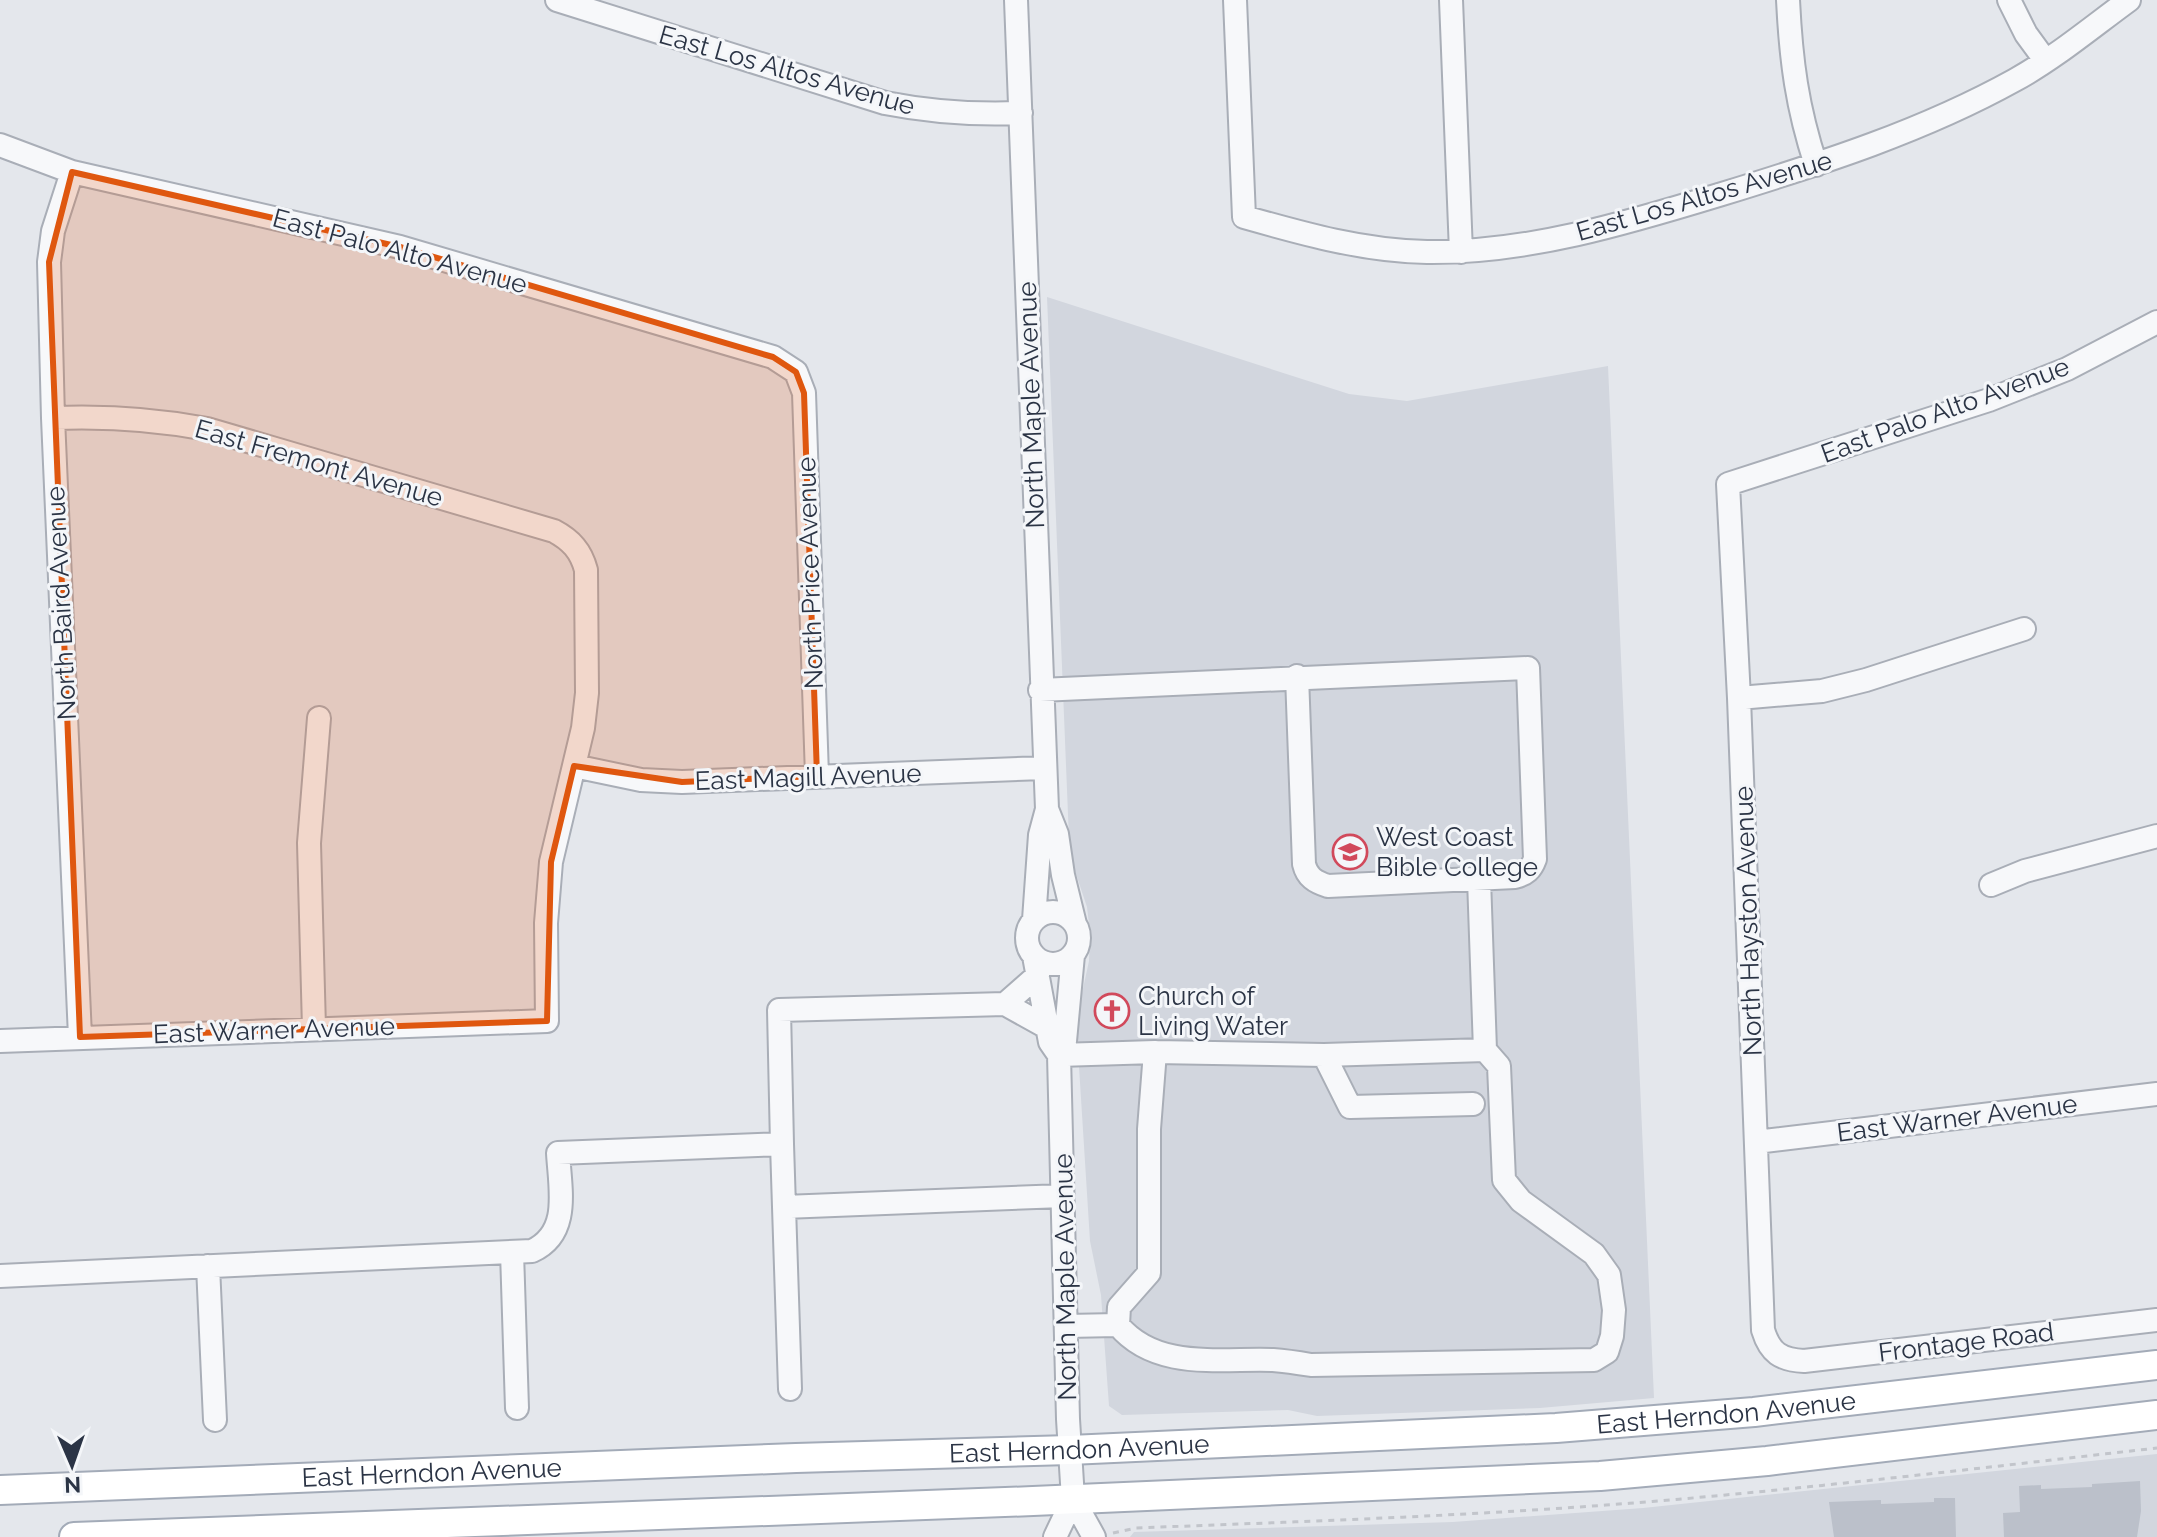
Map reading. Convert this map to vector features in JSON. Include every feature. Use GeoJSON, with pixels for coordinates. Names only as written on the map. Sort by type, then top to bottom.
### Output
{"type":"FeatureCollection","features":[{"type":"Feature","properties":{"kind":"main road","name":"East Herndon Avenue"},"geometry":{"type":"LineString","coordinates":[[0,1490],[1070,1450],[1556,1428],[1754,1412],[2157,1365]]}},
{"type":"Feature","properties":{"kind":"main road","name":"East Herndon Avenue"},"geometry":{"type":"LineString","coordinates":[[74,1537],[1600,1476],[1767,1461],[2157,1415]]}},
{"type":"Feature","properties":{"kind":"street","name":"East Los Altos Avenue"},"geometry":{"type":"LineString","coordinates":[[557,0],[885,103],[967,115],[1021,113]]}},
{"type":"Feature","properties":{"kind":"street","name":"North Maple Avenue"},"geometry":{"type":"LineString","coordinates":[[1016,0],[1044,768],[1047,809],[1057,834],[1063,875],[1080,940],[1073,955],[1065,1041],[1059,1055],[1070,1450],[1073,1499],[1094,1537]]}},
{"type":"Feature","properties":{"kind":"street","name":"East Los Altos Avenue"},"geometry":{"type":"LineString","coordinates":[[1235,0],[1244,217],[1357,246],[1425,252],[1461,252],[1518,245],[1632,221],[1816,165],[1923,125],[2016,80],[2129,0]]}},
{"type":"Feature","properties":{"kind":"street"},"geometry":{"type":"LineString","coordinates":[[1451,0],[1461,252]]}},
{"type":"Feature","properties":{"kind":"street"},"geometry":{"type":"LineString","coordinates":[[1788,0],[1795,88],[1816,165]]}},
{"type":"Feature","properties":{"kind":"street"},"geometry":{"type":"LineString","coordinates":[[2009,0],[2026,34],[2045,60]]}},
{"type":"Feature","properties":{"kind":"street","name":"East Palo Alto Avenue"},"geometry":{"type":"LineString","coordinates":[[0,145],[72,172],[400,247],[773,357],[796,372]]}},
{"type":"Feature","properties":{"kind":"street","name":"North Baird Avenue"},"geometry":{"type":"LineString","coordinates":[[72,172],[53,231],[49,262],[80,1037]]}},
{"type":"Feature","properties":{"kind":"street","name":"East Palo Alto Avenue"},"geometry":{"type":"LineString","coordinates":[[1728,484],[1989,400],[2067,369],[2157,322]]}},
{"type":"Feature","properties":{"kind":"street","name":"North Price Avenue"},"geometry":{"type":"LineString","coordinates":[[796,372],[804,393],[817,776]]}},
{"type":"Feature","properties":{"kind":"street","name":"East Fremont Avenue"},"geometry":{"type":"LineString","coordinates":[[53,418],[145,419],[236,436],[554,531],[576,547],[586,570],[587,662],[583,728],[574,766]]}},
{"type":"Feature","properties":{"kind":"street","name":"North Hayston Avenue"},"geometry":{"type":"LineString","coordinates":[[1728,484],[1763,1330],[1767,1344],[1775,1355]]}},
{"type":"Feature","properties":{"kind":"street"},"geometry":{"type":"LineString","coordinates":[[1739,698],[1822,691],[2024,629]]}},
{"type":"Feature","properties":{"kind":"street"},"geometry":{"type":"LineString","coordinates":[[1040,690],[1297,676],[1528,668],[1533,866],[1525,874],[1515,877],[1328,886],[1317,883],[1306,874],[1297,676]]}},
{"type":"Feature","properties":{"kind":"street"},"geometry":{"type":"LineString","coordinates":[[314,1028],[309,843],[319,718]]}},
{"type":"Feature","properties":{"kind":"street","name":"East Magill Avenue"},"geometry":{"type":"LineString","coordinates":[[574,766],[660,782],[1044,768]]}},
{"type":"Feature","properties":{"kind":"street","name":"East Warner Avenue"},"geometry":{"type":"LineString","coordinates":[[0,1041],[547,1021],[546,923],[551,862],[574,766]]}},
{"type":"Feature","properties":{"kind":"street","name":"North Maple Avenue"},"geometry":{"type":"LineString","coordinates":[[1047,809],[1040,835],[1034,920],[1029,927],[1027,942],[1036,966],[1050,1042],[1059,1055]]}},
{"type":"Feature","properties":{"kind":"street"},"geometry":{"type":"LineString","coordinates":[[1991,885],[2025,871],[2157,836]]}},
{"type":"Feature","properties":{"kind":"street"},"geometry":{"type":"LineString","coordinates":[[1155,1052],[1149,1129],[1149,1273],[1119,1307],[1118,1325],[1130,1340],[1155,1351],[1214,1362],[1274,1360],[1311,1365],[1594,1360],[1607,1352],[1612,1336],[1614,1310],[1609,1275],[1594,1254],[1521,1201],[1504,1180],[1499,1066],[1485,1050],[1479,879]]}},
{"type":"Feature","properties":{"kind":"street"},"geometry":{"type":"LineString","coordinates":[[1034,920],[1040,915],[1055,912],[1070,918],[1075,924]]}},
{"type":"Feature","properties":{"kind":"street"},"geometry":{"type":"LineString","coordinates":[[1005,1004],[1041,962],[1058,964],[1073,955]]}},
{"type":"Feature","properties":{"kind":"street"},"geometry":{"type":"LineString","coordinates":[[790,1389],[779,1010],[1005,1004],[1048,1028]]}},
{"type":"Feature","properties":{"kind":"street"},"geometry":{"type":"LineString","coordinates":[[1059,1055],[1155,1052],[1324,1055],[1485,1050]]}},
{"type":"Feature","properties":{"kind":"street"},"geometry":{"type":"LineString","coordinates":[[1324,1055],[1350,1107],[1473,1104]]}},
{"type":"Feature","properties":{"kind":"street","name":"East Warner Avenue"},"geometry":{"type":"LineString","coordinates":[[1756,1142],[2157,1094]]}},
{"type":"Feature","properties":{"kind":"street"},"geometry":{"type":"LineString","coordinates":[[0,1276],[532,1251],[556,1233],[561,1217],[558,1153],[782,1144]]}},
{"type":"Feature","properties":{"kind":"street"},"geometry":{"type":"LineString","coordinates":[[784,1207],[1063,1196]]}},
{"type":"Feature","properties":{"kind":"street"},"geometry":{"type":"LineString","coordinates":[[512,1252],[517,1408]]}},
{"type":"Feature","properties":{"kind":"street"},"geometry":{"type":"LineString","coordinates":[[208,1266],[215,1420]]}},
{"type":"Feature","properties":{"kind":"street","name":"Frontage Road"},"geometry":{"type":"LineString","coordinates":[[1775,1355],[1804,1361],[2157,1320]]}},
{"type":"Feature","properties":{"kind":"street"},"geometry":{"type":"LineString","coordinates":[[1066,1326],[1118,1325]]}},
{"type":"Feature","properties":{"kind":"street","name":"North Maple Avenue"},"geometry":{"type":"LineString","coordinates":[[1055,1537],[1073,1499]]}},
{"type":"Feature","properties":{"kind":"highlighted area"},"geometry":{"type":"Polygon","coordinates":[[[72,172],[400,247],[773,357],[796,372],[804,393],[817,776],[682,782],[574,766],[551,862],[547,1021],[80,1037],[49,262],[72,172]]]}},
{"type":"Feature","properties":{"kind":"shaded area","name":"West Coast Bible College"},"geometry":{"type":"Polygon","coordinates":[[[1047,297],[1349,394],[1407,401],[1608,366],[1654,1398],[1540,1408],[1317,1416],[1288,1410],[1122,1415],[1109,1406],[1101,1295],[1090,1241],[1077,1035],[1079,1007],[1089,961],[1090,933],[1087,907],[1073,865],[1069,839],[1047,297]]]}},
{"type":"Feature","properties":{"kind":"shaded area"},"geometry":{"type":"Polygon","coordinates":[[[2157,1454],[2157,1537],[1130,1537],[1134,1532],[1453,1522],[1643,1508],[2157,1454]]]}},
{"type":"Feature","properties":{"kind":"building"},"geometry":{"type":"Polygon","coordinates":[[[2140,1481],[2141,1511],[2137,1537],[2004,1537],[2003,1513],[2020,1512],[2019,1486],[2041,1485],[2041,1489],[2092,1487],[2092,1484],[2140,1481]]]}},
{"type":"Feature","properties":{"kind":"building"},"geometry":{"type":"Polygon","coordinates":[[[1934,1498],[1955,1498],[1956,1537],[1834,1537],[1829,1502],[1934,1502],[1934,1498]]]}},
{"type":"Feature","properties":{"kind":"place","name":"West Coast Bible College"},"geometry":{"type":"Point","coordinates":[1350,852]}},
{"type":"Feature","properties":{"kind":"place","name":"Church of Living Water"},"geometry":{"type":"Point","coordinates":[1112,1011]}}]}
